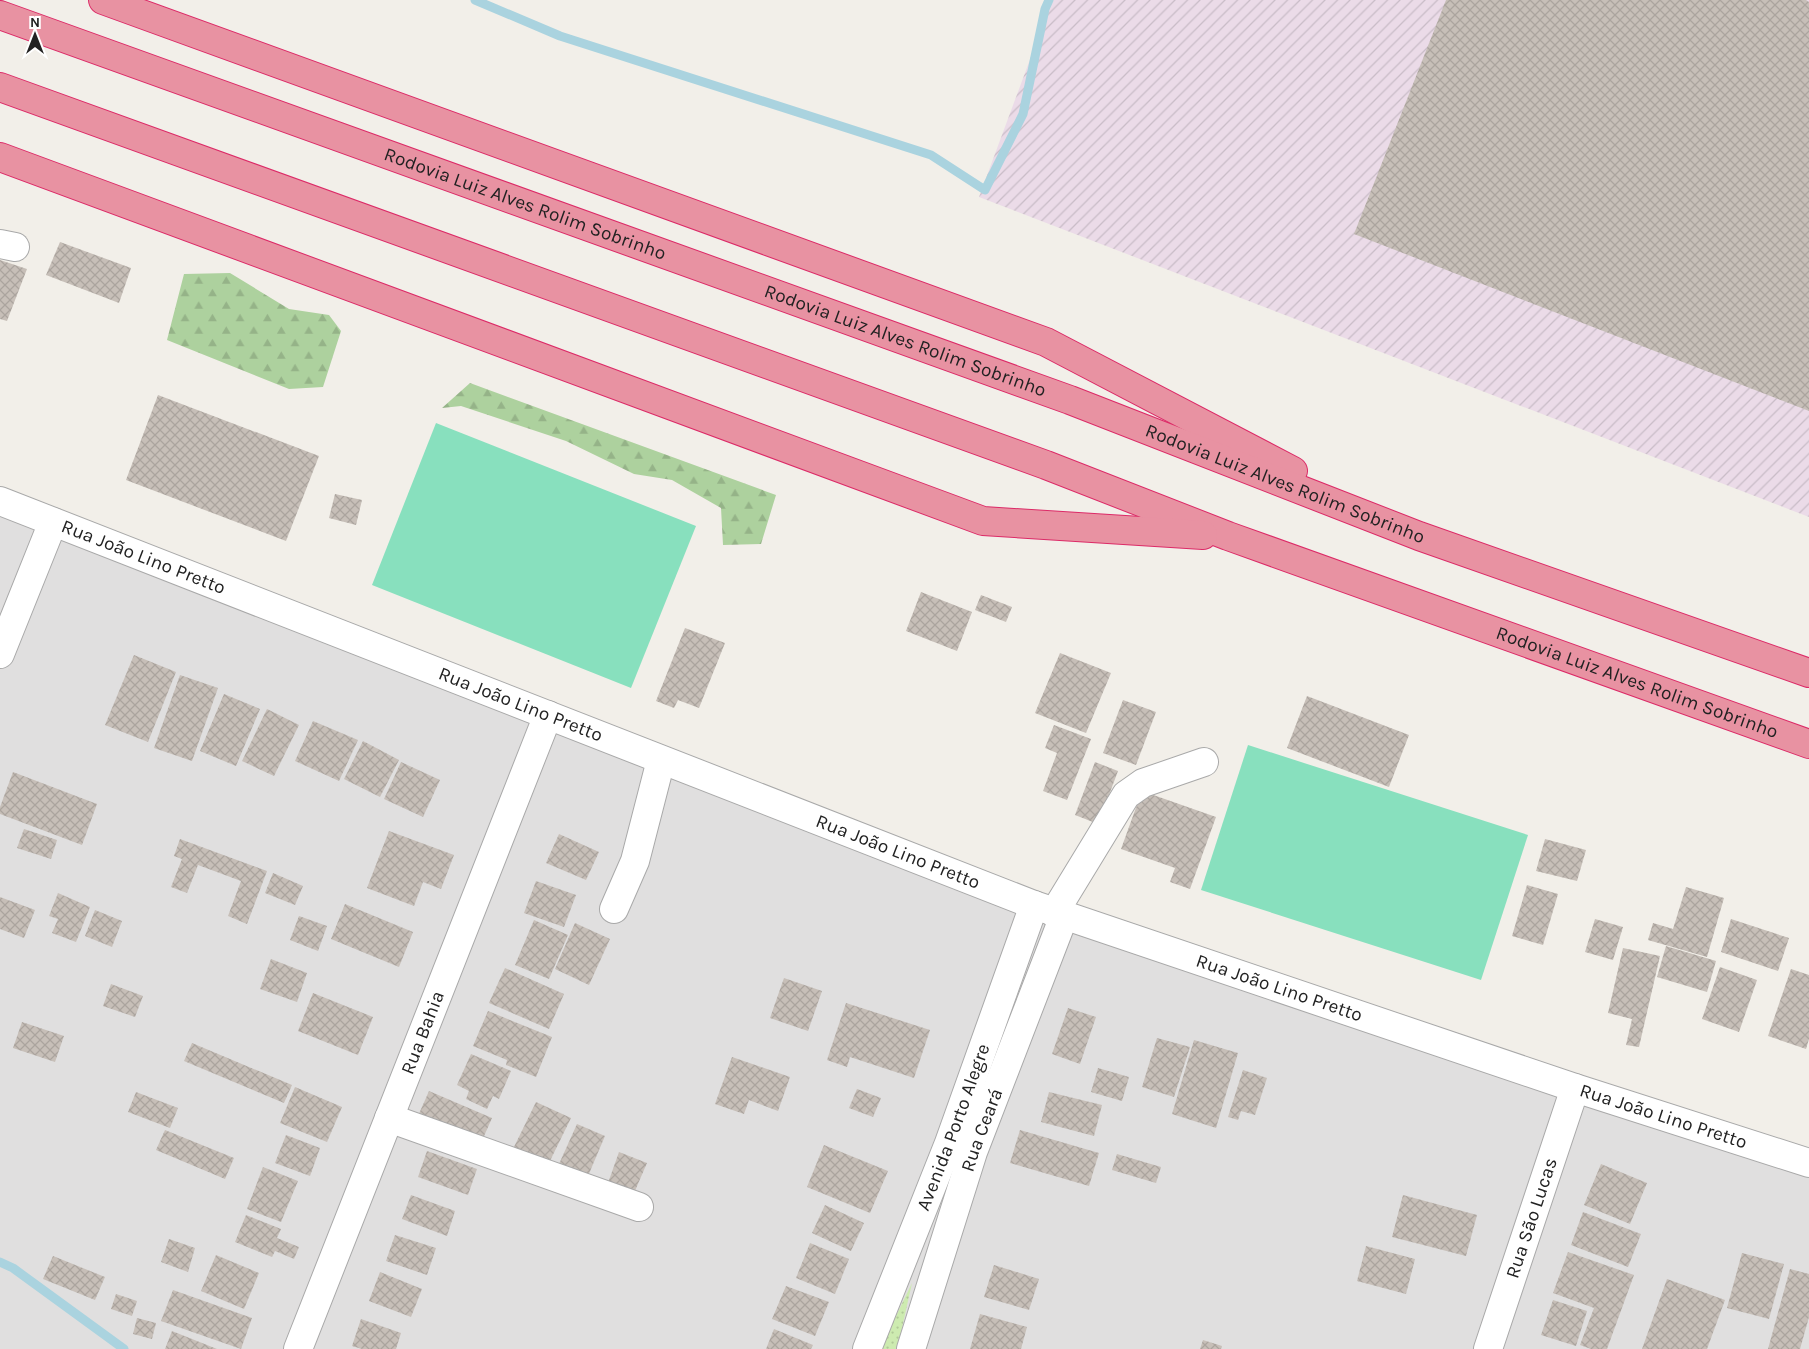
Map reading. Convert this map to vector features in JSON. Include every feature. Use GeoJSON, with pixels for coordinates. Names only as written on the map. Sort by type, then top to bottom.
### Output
{"type":"FeatureCollection","features":[{"type":"Feature","properties":{"kind":"highway"},"geometry":{"type":"LineString","coordinates":[[103,0],[1046,342],[1419,536]]}},
{"type":"Feature","properties":{"kind":"highway","name":"Rodovia Luiz Alves Rolim Sobrinho"},"geometry":{"type":"LineString","coordinates":[[0,16],[1070,400],[1419,536],[1809,673]]}},
{"type":"Feature","properties":{"kind":"highway","name":"Rodovia Luiz Alves Rolim Sobrinho"},"geometry":{"type":"LineString","coordinates":[[0,87],[1018,455],[1228,536],[1809,744]]}},
{"type":"Feature","properties":{"kind":"highway"},"geometry":{"type":"LineString","coordinates":[[0,157],[983,520],[1228,536]]}},
{"type":"Feature","properties":{"kind":"street","name":"Rua João Lino Pretto"},"geometry":{"type":"LineString","coordinates":[[0,501],[1051,911],[1575,1088],[1809,1163]]}},
{"type":"Feature","properties":{"kind":"street"},"geometry":{"type":"LineString","coordinates":[[0,654],[53,522]]}},
{"type":"Feature","properties":{"kind":"street","name":"Rua Bahia"},"geometry":{"type":"LineString","coordinates":[[298,1349],[548,716]]}},
{"type":"Feature","properties":{"kind":"street"},"geometry":{"type":"LineString","coordinates":[[614,909],[635,861],[661,760]]}},
{"type":"Feature","properties":{"kind":"street","name":"Rua Ceará"},"geometry":{"type":"LineString","coordinates":[[911,1349],[961,1147],[1051,911],[1126,795],[1142,783],[1204,762]]}},
{"type":"Feature","properties":{"kind":"street","name":"Rua São Lucas"},"geometry":{"type":"LineString","coordinates":[[1488,1349],[1575,1088]]}},
{"type":"Feature","properties":{"kind":"street"},"geometry":{"type":"LineString","coordinates":[[389,1118],[639,1207]]}},
{"type":"Feature","properties":{"kind":"street","name":"Avenida Porto Alegre"},"geometry":{"type":"LineString","coordinates":[[867,1349],[961,1147]]}},
{"type":"Feature","properties":{"kind":"shaded area"},"geometry":{"type":"Polygon","coordinates":[[[1052,0],[1809,0],[1809,517],[979,197],[1052,0]]]}},
{"type":"Feature","properties":{"kind":"shaded area"},"geometry":{"type":"Polygon","coordinates":[[[0,501],[1034,905],[1809,1163],[1809,1349],[0,1349],[0,501]]]}},
{"type":"Feature","properties":{"kind":"green space"},"geometry":{"type":"Polygon","coordinates":[[[230,273],[289,309],[329,315],[341,331],[323,387],[289,389],[167,340],[184,274],[230,273]]]}},
{"type":"Feature","properties":{"kind":"green space"},"geometry":{"type":"Polygon","coordinates":[[[470,383],[776,495],[761,544],[723,545],[721,508],[672,480],[634,474],[566,441],[461,406],[442,408],[470,383]]]}},
{"type":"Feature","properties":{"kind":"green space"},"geometry":{"type":"Polygon","coordinates":[[[436,423],[696,526],[631,688],[372,585],[436,423]]]}},
{"type":"Feature","properties":{"kind":"green space"},"geometry":{"type":"Polygon","coordinates":[[[1248,745],[1528,835],[1481,980],[1201,890],[1248,745]]]}},
{"type":"Feature","properties":{"kind":"green space"},"geometry":{"type":"Polygon","coordinates":[[[912,1283],[896,1349],[880,1349],[912,1283]]]}},
{"type":"Feature","properties":{"kind":"building"},"geometry":{"type":"Polygon","coordinates":[[[1446,0],[1806,0],[1809,2],[1809,411],[1354,234],[1446,0]]]}},
{"type":"Feature","properties":{"kind":"building"},"geometry":{"type":"Polygon","coordinates":[[[60,242],[131,268],[119,303],[46,275],[60,242]]]}},
{"type":"Feature","properties":{"kind":"building"},"geometry":{"type":"Polygon","coordinates":[[[0,260],[27,269],[7,321],[0,319],[0,260]]]}},
{"type":"Feature","properties":{"kind":"building"},"geometry":{"type":"Polygon","coordinates":[[[158,395],[319,456],[286,541],[126,480],[158,395]]]}},
{"type":"Feature","properties":{"kind":"building"},"geometry":{"type":"Polygon","coordinates":[[[335,494],[362,500],[356,525],[329,518],[335,494]]]}},
{"type":"Feature","properties":{"kind":"building"},"geometry":{"type":"Polygon","coordinates":[[[921,592],[972,612],[957,651],[906,631],[921,592]]]}},
{"type":"Feature","properties":{"kind":"building"},"geometry":{"type":"Polygon","coordinates":[[[981,595],[1012,607],[1006,622],[975,610],[981,595]]]}},
{"type":"Feature","properties":{"kind":"building"},"geometry":{"type":"Polygon","coordinates":[[[685,628],[725,643],[699,708],[678,700],[674,708],[656,701],[685,628]]]}},
{"type":"Feature","properties":{"kind":"building"},"geometry":{"type":"Polygon","coordinates":[[[1060,653],[1111,673],[1086,733],[1035,713],[1060,653]]]}},
{"type":"Feature","properties":{"kind":"building"},"geometry":{"type":"Polygon","coordinates":[[[134,655],[176,672],[148,742],[105,725],[134,655]]]}},
{"type":"Feature","properties":{"kind":"building"},"geometry":{"type":"Polygon","coordinates":[[[180,675],[218,688],[192,761],[154,748],[180,675]]]}},
{"type":"Feature","properties":{"kind":"building"},"geometry":{"type":"Polygon","coordinates":[[[224,694],[260,709],[236,766],[200,751],[224,694]]]}},
{"type":"Feature","properties":{"kind":"building"},"geometry":{"type":"Polygon","coordinates":[[[1307,696],[1409,735],[1389,787],[1287,748],[1307,696]]]}},
{"type":"Feature","properties":{"kind":"building"},"geometry":{"type":"Polygon","coordinates":[[[1123,700],[1156,712],[1136,765],[1103,753],[1123,700]]]}},
{"type":"Feature","properties":{"kind":"building"},"geometry":{"type":"Polygon","coordinates":[[[267,709],[299,725],[274,776],[242,761],[267,709]]]}},
{"type":"Feature","properties":{"kind":"building"},"geometry":{"type":"Polygon","coordinates":[[[313,721],[358,740],[339,781],[295,761],[313,721]]]}},
{"type":"Feature","properties":{"kind":"building"},"geometry":{"type":"Polygon","coordinates":[[[1054,725],[1091,739],[1067,800],[1043,791],[1057,753],[1045,748],[1054,725]]]}},
{"type":"Feature","properties":{"kind":"building"},"geometry":{"type":"Polygon","coordinates":[[[363,741],[399,760],[380,797],[344,779],[363,741]]]}},
{"type":"Feature","properties":{"kind":"building"},"geometry":{"type":"Polygon","coordinates":[[[401,762],[440,780],[423,817],[384,799],[401,762]]]}},
{"type":"Feature","properties":{"kind":"building"},"geometry":{"type":"Polygon","coordinates":[[[1095,762],[1118,771],[1098,824],[1075,815],[1095,762]]]}},
{"type":"Feature","properties":{"kind":"building"},"geometry":{"type":"Polygon","coordinates":[[[13,772],[97,804],[82,845],[0,814],[0,807],[13,772]]]}},
{"type":"Feature","properties":{"kind":"building"},"geometry":{"type":"Polygon","coordinates":[[[1142,791],[1216,817],[1190,889],[1170,882],[1175,868],[1121,849],[1142,791]]]}},
{"type":"Feature","properties":{"kind":"building"},"geometry":{"type":"Polygon","coordinates":[[[24,829],[57,840],[51,859],[17,848],[24,829]]]}},
{"type":"Feature","properties":{"kind":"building"},"geometry":{"type":"Polygon","coordinates":[[[389,831],[454,855],[441,889],[423,882],[414,906],[367,888],[389,831]]]}},
{"type":"Feature","properties":{"kind":"building"},"geometry":{"type":"Polygon","coordinates":[[[559,834],[599,852],[586,880],[546,863],[559,834]]]}},
{"type":"Feature","properties":{"kind":"building"},"geometry":{"type":"Polygon","coordinates":[[[180,839],[267,871],[247,924],[228,916],[241,881],[198,865],[187,893],[171,887],[182,859],[174,856],[180,839]]]}},
{"type":"Feature","properties":{"kind":"building"},"geometry":{"type":"Polygon","coordinates":[[[1545,839],[1586,850],[1577,881],[1536,871],[1545,839]]]}},
{"type":"Feature","properties":{"kind":"building"},"geometry":{"type":"Polygon","coordinates":[[[273,873],[303,886],[295,905],[265,893],[273,873]]]}},
{"type":"Feature","properties":{"kind":"building"},"geometry":{"type":"Polygon","coordinates":[[[536,881],[576,895],[564,927],[524,913],[536,881]]]}},
{"type":"Feature","properties":{"kind":"building"},"geometry":{"type":"Polygon","coordinates":[[[1527,885],[1558,894],[1543,945],[1512,936],[1527,885]]]}},
{"type":"Feature","properties":{"kind":"building"},"geometry":{"type":"Polygon","coordinates":[[[1686,887],[1724,898],[1707,957],[1648,940],[1653,923],[1673,929],[1686,887]]]}},
{"type":"Feature","properties":{"kind":"building"},"geometry":{"type":"Polygon","coordinates":[[[58,893],[90,907],[76,942],[52,933],[58,919],[49,916],[58,893]]]}},
{"type":"Feature","properties":{"kind":"building"},"geometry":{"type":"Polygon","coordinates":[[[0,897],[35,910],[24,938],[0,929],[0,897]]]}},
{"type":"Feature","properties":{"kind":"building"},"geometry":{"type":"Polygon","coordinates":[[[345,904],[413,932],[399,967],[331,939],[345,904]]]}},
{"type":"Feature","properties":{"kind":"building"},"geometry":{"type":"Polygon","coordinates":[[[95,910],[122,921],[112,947],[85,936],[95,910]]]}},
{"type":"Feature","properties":{"kind":"building"},"geometry":{"type":"Polygon","coordinates":[[[299,916],[327,926],[318,951],[290,940],[299,916]]]}},
{"type":"Feature","properties":{"kind":"building"},"geometry":{"type":"Polygon","coordinates":[[[1595,919],[1623,927],[1613,960],[1585,952],[1595,919]]]}},
{"type":"Feature","properties":{"kind":"building"},"geometry":{"type":"Polygon","coordinates":[[[1731,919],[1789,938],[1778,971],[1721,952],[1731,919]]]}},
{"type":"Feature","properties":{"kind":"building"},"geometry":{"type":"Polygon","coordinates":[[[534,920],[568,935],[549,979],[515,965],[534,920]]]}},
{"type":"Feature","properties":{"kind":"building"},"geometry":{"type":"Polygon","coordinates":[[[575,923],[610,939],[589,985],[555,969],[575,923]]]}},
{"type":"Feature","properties":{"kind":"building"},"geometry":{"type":"Polygon","coordinates":[[[1666,946],[1716,961],[1707,992],[1657,977],[1666,946]]]}},
{"type":"Feature","properties":{"kind":"building"},"geometry":{"type":"Polygon","coordinates":[[[1623,948],[1660,956],[1639,1047],[1626,1045],[1632,1019],[1608,1013],[1623,948]]]}},
{"type":"Feature","properties":{"kind":"building"},"geometry":{"type":"Polygon","coordinates":[[[271,959],[307,973],[297,1002],[260,989],[271,959]]]}},
{"type":"Feature","properties":{"kind":"building"},"geometry":{"type":"Polygon","coordinates":[[[1720,967],[1757,980],[1739,1032],[1702,1019],[1720,967]]]}},
{"type":"Feature","properties":{"kind":"building"},"geometry":{"type":"Polygon","coordinates":[[[505,968],[564,994],[549,1029],[489,1003],[505,968]]]}},
{"type":"Feature","properties":{"kind":"building"},"geometry":{"type":"Polygon","coordinates":[[[1791,969],[1809,975],[1809,1039],[1806,1049],[1768,1036],[1791,969]]]}},
{"type":"Feature","properties":{"kind":"building"},"geometry":{"type":"Polygon","coordinates":[[[784,978],[822,991],[808,1031],[770,1018],[784,978]]]}},
{"type":"Feature","properties":{"kind":"building"},"geometry":{"type":"Polygon","coordinates":[[[111,984],[143,996],[135,1017],[103,1006],[111,984]]]}},
{"type":"Feature","properties":{"kind":"building"},"geometry":{"type":"Polygon","coordinates":[[[313,993],[373,1017],[358,1055],[298,1031],[313,993]]]}},
{"type":"Feature","properties":{"kind":"building"},"geometry":{"type":"Polygon","coordinates":[[[846,1003],[930,1030],[914,1078],[850,1057],[847,1067],[827,1060],[846,1003]]]}},
{"type":"Feature","properties":{"kind":"building"},"geometry":{"type":"Polygon","coordinates":[[[1068,1008],[1096,1017],[1080,1064],[1052,1054],[1068,1008]]]}},
{"type":"Feature","properties":{"kind":"building"},"geometry":{"type":"Polygon","coordinates":[[[488,1011],[552,1037],[536,1077],[506,1065],[507,1060],[473,1046],[488,1011]]]}},
{"type":"Feature","properties":{"kind":"building"},"geometry":{"type":"Polygon","coordinates":[[[22,1022],[64,1036],[55,1062],[13,1048],[22,1022]]]}},
{"type":"Feature","properties":{"kind":"building"},"geometry":{"type":"Polygon","coordinates":[[[1157,1038],[1190,1047],[1174,1097],[1142,1087],[1157,1038]]]}},
{"type":"Feature","properties":{"kind":"building"},"geometry":{"type":"Polygon","coordinates":[[[1194,1040],[1238,1053],[1216,1128],[1172,1114],[1194,1040]]]}},
{"type":"Feature","properties":{"kind":"building"},"geometry":{"type":"Polygon","coordinates":[[[192,1043],[292,1085],[284,1103],[184,1061],[192,1043]]]}},
{"type":"Feature","properties":{"kind":"building"},"geometry":{"type":"Polygon","coordinates":[[[471,1054],[511,1071],[499,1099],[493,1096],[487,1109],[466,1099],[469,1091],[457,1085],[471,1054]]]}},
{"type":"Feature","properties":{"kind":"building"},"geometry":{"type":"Polygon","coordinates":[[[732,1057],[790,1077],[778,1111],[749,1100],[744,1114],[715,1104],[732,1057]]]}},
{"type":"Feature","properties":{"kind":"building"},"geometry":{"type":"Polygon","coordinates":[[[1098,1068],[1129,1077],[1122,1101],[1091,1092],[1098,1068]]]}},
{"type":"Feature","properties":{"kind":"building"},"geometry":{"type":"Polygon","coordinates":[[[1243,1070],[1267,1078],[1255,1115],[1241,1111],[1238,1120],[1228,1117],[1243,1070]]]}},
{"type":"Feature","properties":{"kind":"building"},"geometry":{"type":"Polygon","coordinates":[[[295,1087],[342,1107],[327,1142],[280,1123],[295,1087]]]}},
{"type":"Feature","properties":{"kind":"building"},"geometry":{"type":"Polygon","coordinates":[[[857,1089],[881,1098],[873,1117],[849,1108],[857,1089]]]}},
{"type":"Feature","properties":{"kind":"building"},"geometry":{"type":"Polygon","coordinates":[[[429,1091],[492,1118],[481,1143],[418,1116],[429,1091]]]}},
{"type":"Feature","properties":{"kind":"building"},"geometry":{"type":"Polygon","coordinates":[[[136,1092],[178,1108],[170,1128],[128,1112],[136,1092]]]}},
{"type":"Feature","properties":{"kind":"building"},"geometry":{"type":"Polygon","coordinates":[[[1049,1092],[1102,1105],[1094,1136],[1041,1122],[1049,1092]]]}},
{"type":"Feature","properties":{"kind":"building"},"geometry":{"type":"Polygon","coordinates":[[[536,1102],[571,1118],[548,1165],[513,1149],[536,1102]]]}},
{"type":"Feature","properties":{"kind":"building"},"geometry":{"type":"Polygon","coordinates":[[[577,1124],[605,1136],[588,1176],[559,1164],[577,1124]]]}},
{"type":"Feature","properties":{"kind":"building"},"geometry":{"type":"Polygon","coordinates":[[[165,1130],[234,1158],[225,1179],[156,1150],[165,1130]]]}},
{"type":"Feature","properties":{"kind":"building"},"geometry":{"type":"Polygon","coordinates":[[[1020,1130],[1099,1153],[1089,1186],[1010,1163],[1020,1130]]]}},
{"type":"Feature","properties":{"kind":"building"},"geometry":{"type":"Polygon","coordinates":[[[286,1135],[320,1148],[310,1176],[275,1163],[286,1135]]]}},
{"type":"Feature","properties":{"kind":"building"},"geometry":{"type":"Polygon","coordinates":[[[824,1145],[888,1171],[870,1213],[807,1187],[824,1145]]]}},
{"type":"Feature","properties":{"kind":"building"},"geometry":{"type":"Polygon","coordinates":[[[427,1151],[477,1169],[468,1195],[418,1177],[427,1151]]]}},
{"type":"Feature","properties":{"kind":"building"},"geometry":{"type":"Polygon","coordinates":[[[619,1152],[647,1163],[634,1193],[608,1183],[619,1152]]]}},
{"type":"Feature","properties":{"kind":"building"},"geometry":{"type":"Polygon","coordinates":[[[1117,1154],[1161,1167],[1156,1183],[1112,1170],[1117,1154]]]}},
{"type":"Feature","properties":{"kind":"building"},"geometry":{"type":"Polygon","coordinates":[[[1601,1164],[1647,1183],[1630,1224],[1584,1205],[1601,1164]]]}},
{"type":"Feature","properties":{"kind":"building"},"geometry":{"type":"Polygon","coordinates":[[[263,1167],[298,1181],[281,1222],[247,1209],[263,1167]]]}},
{"type":"Feature","properties":{"kind":"building"},"geometry":{"type":"Polygon","coordinates":[[[411,1195],[455,1211],[447,1236],[402,1219],[411,1195]]]}},
{"type":"Feature","properties":{"kind":"building"},"geometry":{"type":"Polygon","coordinates":[[[1403,1195],[1477,1215],[1466,1256],[1392,1237],[1403,1195]]]}},
{"type":"Feature","properties":{"kind":"building"},"geometry":{"type":"Polygon","coordinates":[[[825,1205],[864,1223],[851,1251],[812,1233],[825,1205]]]}},
{"type":"Feature","properties":{"kind":"building"},"geometry":{"type":"Polygon","coordinates":[[[1583,1212],[1641,1234],[1628,1267],[1571,1245],[1583,1212]]]}},
{"type":"Feature","properties":{"kind":"building"},"geometry":{"type":"Polygon","coordinates":[[[246,1215],[281,1229],[277,1238],[299,1247],[294,1259],[275,1251],[272,1257],[235,1242],[246,1215]]]}},
{"type":"Feature","properties":{"kind":"building"},"geometry":{"type":"Polygon","coordinates":[[[395,1235],[436,1248],[427,1275],[386,1261],[395,1235]]]}},
{"type":"Feature","properties":{"kind":"building"},"geometry":{"type":"Polygon","coordinates":[[[169,1239],[195,1248],[188,1272],[161,1262],[169,1239]]]}},
{"type":"Feature","properties":{"kind":"building"},"geometry":{"type":"Polygon","coordinates":[[[810,1243],[849,1259],[835,1294],[796,1278],[810,1243]]]}},
{"type":"Feature","properties":{"kind":"building"},"geometry":{"type":"Polygon","coordinates":[[[1366,1246],[1415,1259],[1406,1294],[1357,1281],[1366,1246]]]}},
{"type":"Feature","properties":{"kind":"building"},"geometry":{"type":"Polygon","coordinates":[[[1568,1252],[1634,1275],[1607,1349],[1591,1349],[1580,1345],[1594,1308],[1553,1293],[1568,1252]]]}},
{"type":"Feature","properties":{"kind":"building"},"geometry":{"type":"Polygon","coordinates":[[[1742,1253],[1784,1264],[1769,1319],[1727,1308],[1742,1253]]]}},
{"type":"Feature","properties":{"kind":"building"},"geometry":{"type":"Polygon","coordinates":[[[216,1255],[259,1273],[244,1309],[201,1291],[216,1255]]]}},
{"type":"Feature","properties":{"kind":"building"},"geometry":{"type":"Polygon","coordinates":[[[53,1256],[105,1277],[95,1300],[43,1279],[53,1256]]]}},
{"type":"Feature","properties":{"kind":"building"},"geometry":{"type":"Polygon","coordinates":[[[994,1265],[1039,1279],[1029,1310],[984,1297],[994,1265]]]}},
{"type":"Feature","properties":{"kind":"building"},"geometry":{"type":"Polygon","coordinates":[[[1790,1269],[1809,1274],[1809,1317],[1800,1349],[1768,1349],[1790,1269]]]}},
{"type":"Feature","properties":{"kind":"building"},"geometry":{"type":"Polygon","coordinates":[[[380,1272],[422,1289],[411,1317],[369,1301],[380,1272]]]}},
{"type":"Feature","properties":{"kind":"building"},"geometry":{"type":"Polygon","coordinates":[[[1667,1279],[1725,1300],[1707,1349],[1642,1349],[1667,1279]]]}},
{"type":"Feature","properties":{"kind":"building"},"geometry":{"type":"Polygon","coordinates":[[[786,1286],[829,1302],[815,1336],[772,1319],[786,1286]]]}},
{"type":"Feature","properties":{"kind":"building"},"geometry":{"type":"Polygon","coordinates":[[[173,1290],[252,1318],[241,1349],[161,1321],[173,1290]]]}},
{"type":"Feature","properties":{"kind":"building"},"geometry":{"type":"Polygon","coordinates":[[[116,1294],[137,1301],[132,1316],[111,1309],[116,1294]]]}},
{"type":"Feature","properties":{"kind":"building"},"geometry":{"type":"Polygon","coordinates":[[[1553,1300],[1587,1311],[1576,1346],[1541,1335],[1553,1300]]]}},
{"type":"Feature","properties":{"kind":"building"},"geometry":{"type":"Polygon","coordinates":[[[980,1314],[1027,1327],[1021,1349],[970,1349],[980,1314]]]}},
{"type":"Feature","properties":{"kind":"building"},"geometry":{"type":"Polygon","coordinates":[[[137,1318],[156,1323],[152,1339],[133,1334],[137,1318]]]}},
{"type":"Feature","properties":{"kind":"building"},"geometry":{"type":"Polygon","coordinates":[[[361,1319],[401,1333],[396,1349],[362,1349],[352,1346],[361,1319]]]}},
{"type":"Feature","properties":{"kind":"building"},"geometry":{"type":"Polygon","coordinates":[[[774,1329],[813,1345],[811,1349],[766,1349],[774,1329]]]}},
{"type":"Feature","properties":{"kind":"building"},"geometry":{"type":"Polygon","coordinates":[[[172,1331],[217,1349],[165,1349],[172,1331]]]}},
{"type":"Feature","properties":{"kind":"building"},"geometry":{"type":"Polygon","coordinates":[[[1203,1340],[1222,1346],[1221,1349],[1200,1349],[1203,1340]]]}},
{"type":"Feature","properties":{"kind":"waterway"},"geometry":{"type":"LineString","coordinates":[[475,0],[560,36],[931,155],[985,190],[1023,114],[1045,9],[1049,0]]}},
{"type":"Feature","properties":{"kind":"waterway"},"geometry":{"type":"LineString","coordinates":[[0,1262],[13,1268],[124,1349]]}}]}
